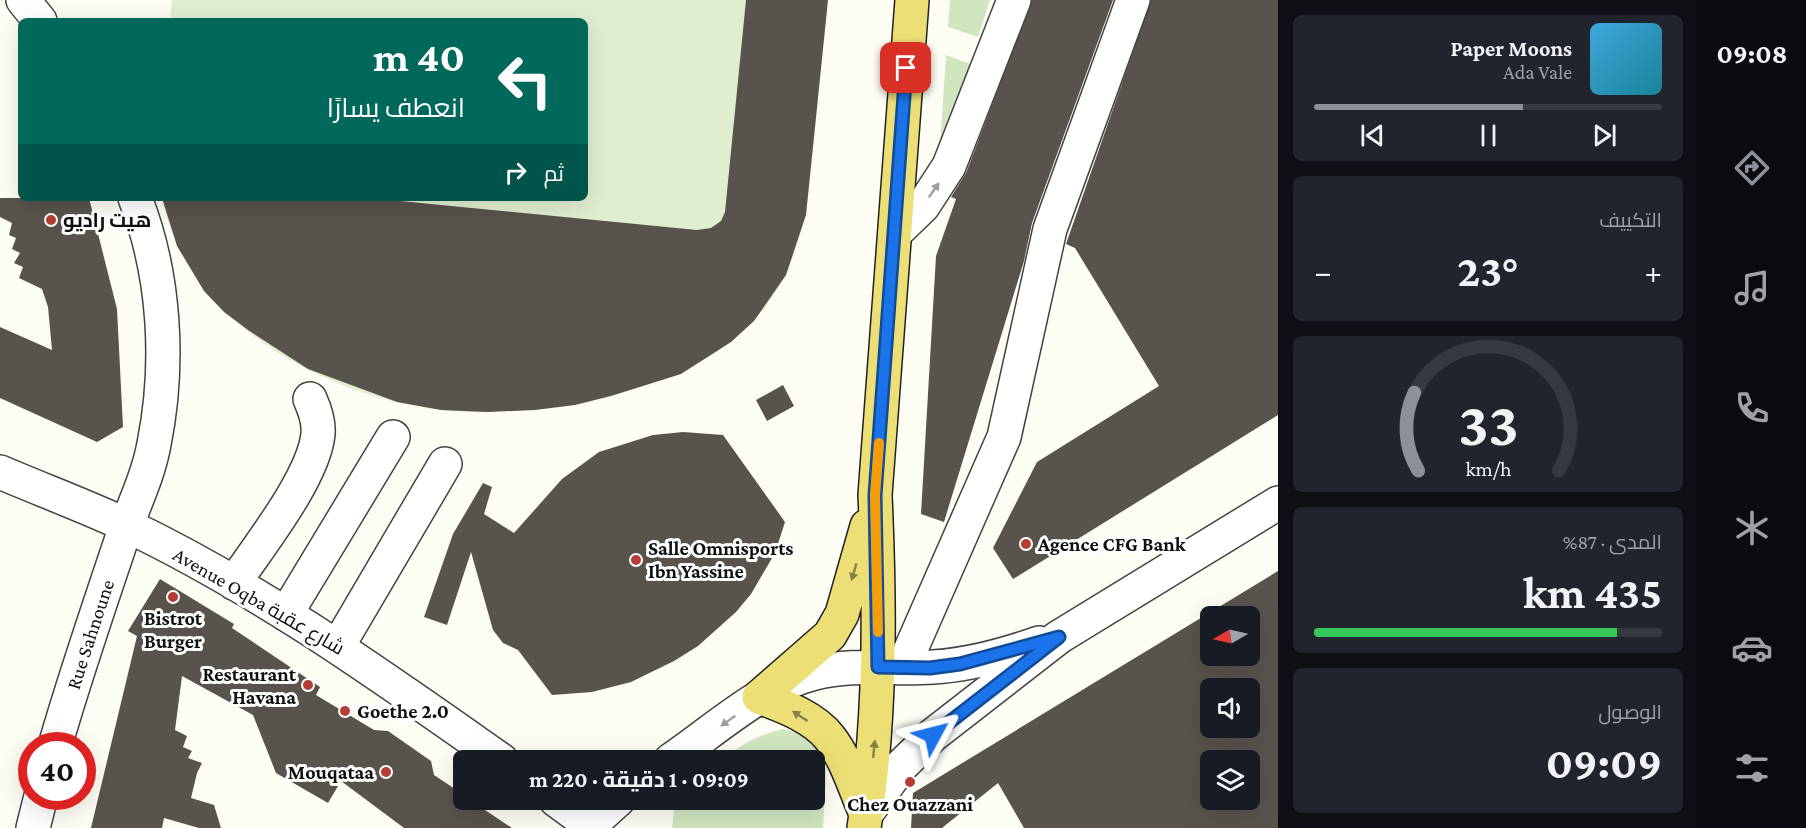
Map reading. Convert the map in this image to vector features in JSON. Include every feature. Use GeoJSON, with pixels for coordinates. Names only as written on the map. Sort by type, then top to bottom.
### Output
{"type":"FeatureCollection","features":[{"type":"Feature","properties":{"kind":"main road"},"geometry":{"type":"LineString","coordinates":[[865,821],[875,744],[890,667],[875,495],[912,0]]}},
{"type":"Feature","properties":{"kind":"main road"},"geometry":{"type":"LineString","coordinates":[[865,821],[842,758],[830,737],[792,710],[759,697],[830,635],[842,614],[875,495]]}},
{"type":"Feature","properties":{"kind":"street"},"geometry":{"type":"LineString","coordinates":[[23,0],[38,18]]}},
{"type":"Feature","properties":{"kind":"street"},"geometry":{"type":"LineString","coordinates":[[895,233],[923,206],[949,166],[1014,0]]}},
{"type":"Feature","properties":{"kind":"street"},"geometry":{"type":"LineString","coordinates":[[890,667],[1004,437],[1047,241],[1133,0]]}},
{"type":"Feature","properties":{"kind":"street","name":"Rue Sahnoune"},"geometry":{"type":"LineString","coordinates":[[59,732],[77,670],[127,525],[145,482],[159,414],[163,351],[157,282],[136,201]]}},
{"type":"Feature","properties":{"kind":"street"},"geometry":{"type":"LineString","coordinates":[[234,583],[308,466],[318,433],[317,416],[310,399]]}},
{"type":"Feature","properties":{"kind":"street"},"geometry":{"type":"LineString","coordinates":[[286,614],[393,437]]}},
{"type":"Feature","properties":{"kind":"street"},"geometry":{"type":"LineString","coordinates":[[338,646],[445,464]]}},
{"type":"Feature","properties":{"kind":"street","name":"Avenue Oqba شارع عقبة"},"geometry":{"type":"LineString","coordinates":[[0,472],[127,525],[234,583],[338,646],[487,750]]}},
{"type":"Feature","properties":{"kind":"street"},"geometry":{"type":"LineString","coordinates":[[865,821],[901,766],[933,735],[1059,637],[1278,502]]}},
{"type":"Feature","properties":{"kind":"street"},"geometry":{"type":"LineString","coordinates":[[685,750],[759,697],[812,674],[842,667],[960,664],[1059,637]]}},
{"type":"Feature","properties":{"kind":"street"},"geometry":{"type":"LineString","coordinates":[[33,828],[38,810]]}},
{"type":"Feature","properties":{"kind":"street"},"geometry":{"type":"LineString","coordinates":[[569,810],[590,827],[608,810]]}},
{"type":"Feature","properties":{"kind":"green space"},"geometry":{"type":"Polygon","coordinates":[[[172,0],[828,0],[808,195],[793,257],[773,296],[756,318],[736,337],[714,354],[691,367],[640,387],[550,406],[514,411],[477,412],[440,410],[396,402],[351,388],[307,369],[267,345],[231,316],[200,282],[177,242],[163,201],[588,201],[588,18],[170,18],[172,0]]]}},
{"type":"Feature","properties":{"kind":"green space"},"geometry":{"type":"Polygon","coordinates":[[[950,0],[990,0],[978,37],[948,27],[950,0]]]}},
{"type":"Feature","properties":{"kind":"green space"},"geometry":{"type":"Polygon","coordinates":[[[946,55],[973,65],[939,162],[946,55]]]}},
{"type":"Feature","properties":{"kind":"green space"},"geometry":{"type":"Polygon","coordinates":[[[783,729],[811,736],[822,750],[735,750],[766,734],[783,729]]]}},
{"type":"Feature","properties":{"kind":"green space"},"geometry":{"type":"Polygon","coordinates":[[[825,754],[827,756],[825,792],[825,754]]]}},
{"type":"Feature","properties":{"kind":"green space"},"geometry":{"type":"Polygon","coordinates":[[[674,810],[824,810],[823,828],[672,828],[674,810]]]}},
{"type":"Feature","properties":{"kind":"building"},"geometry":{"type":"Polygon","coordinates":[[[746,0],[828,0],[806,215],[786,275],[754,321],[731,342],[681,374],[611,396],[575,405],[535,410],[487,412],[441,410],[397,402],[308,369],[224,312],[204,291],[177,246],[163,201],[401,201],[697,230],[711,228],[721,221],[725,212],[746,0]]]}},
{"type":"Feature","properties":{"kind":"building"},"geometry":{"type":"Polygon","coordinates":[[[1032,0],[1113,0],[1032,223],[1024,261],[944,522],[921,514],[936,256],[956,199],[951,197],[966,173],[1032,0]]]}},
{"type":"Feature","properties":{"kind":"building"},"geometry":{"type":"Polygon","coordinates":[[[1151,0],[1278,0],[1278,415],[1013,579],[993,548],[1037,462],[1159,386],[1075,248],[1066,244],[1151,0]]]}},
{"type":"Feature","properties":{"kind":"building"},"geometry":{"type":"Polygon","coordinates":[[[0,198],[18,198],[18,201],[90,201],[117,309],[123,427],[97,442],[0,398],[0,327],[52,350],[48,307],[42,289],[19,278],[23,267],[14,263],[20,253],[12,249],[16,238],[9,235],[12,223],[0,217],[0,198]]]}},
{"type":"Feature","properties":{"kind":"building"},"geometry":{"type":"Polygon","coordinates":[[[783,385],[794,406],[767,421],[756,400],[783,385]]]}},
{"type":"Feature","properties":{"kind":"building","name":"Salle Omnisports Ibn Yassine"},"geometry":{"type":"Polygon","coordinates":[[[683,432],[723,435],[785,522],[775,553],[751,594],[736,612],[698,646],[674,661],[631,682],[592,692],[552,695],[518,650],[503,643],[493,630],[471,552],[447,625],[424,617],[453,534],[483,483],[492,487],[484,514],[514,533],[562,479],[599,452],[653,435],[683,432]]]}},
{"type":"Feature","properties":{"kind":"building"},"geometry":{"type":"Polygon","coordinates":[[[1278,571],[1278,828],[1024,828],[998,783],[942,828],[911,828],[913,793],[1200,618],[1200,666],[1260,666],[1260,606],[1220,606],[1278,571]]]}},
{"type":"Feature","properties":{"kind":"building"},"geometry":{"type":"Polygon","coordinates":[[[160,579],[234,624],[232,628],[320,687],[316,695],[374,730],[388,731],[431,761],[434,775],[453,788],[453,810],[485,810],[512,828],[404,828],[341,781],[328,803],[276,773],[253,715],[182,676],[175,730],[187,736],[183,747],[192,751],[188,758],[202,763],[191,798],[214,805],[221,828],[199,828],[164,818],[162,828],[91,828],[137,636],[128,631],[160,579]]]}},
{"type":"Feature","properties":{"kind":"slow traffic"},"geometry":{"type":"LineString","coordinates":[[878,632],[875,495],[879,443]]}},
{"type":"Feature","properties":{"kind":"place","name":"هيت راديو"},"geometry":{"type":"Point","coordinates":[51,220]}},
{"type":"Feature","properties":{"kind":"place","name":"Agence CFG Bank"},"geometry":{"type":"Point","coordinates":[1026,544]}},
{"type":"Feature","properties":{"kind":"place","name":"Salle Omnisports Ibn Yassine"},"geometry":{"type":"Point","coordinates":[636,560]}},
{"type":"Feature","properties":{"kind":"place","name":"Bistrot Burger"},"geometry":{"type":"Point","coordinates":[173,597]}},
{"type":"Feature","properties":{"kind":"place","name":"Restaurant Havana"},"geometry":{"type":"Point","coordinates":[308,685]}},
{"type":"Feature","properties":{"kind":"place","name":"Goethe 2.0"},"geometry":{"type":"Point","coordinates":[345,711]}},
{"type":"Feature","properties":{"kind":"place","name":"Mouqataa"},"geometry":{"type":"Point","coordinates":[386,772]}},
{"type":"Feature","properties":{"kind":"place","name":"Chez Ouazzani"},"geometry":{"type":"Point","coordinates":[910,782]}},
{"type":"Feature","properties":{"kind":"route"},"geometry":{"type":"LineString","coordinates":[[906,68],[875,495],[878,667],[930,668],[960,664],[1014,652],[1059,637],[933,735]]}}]}
